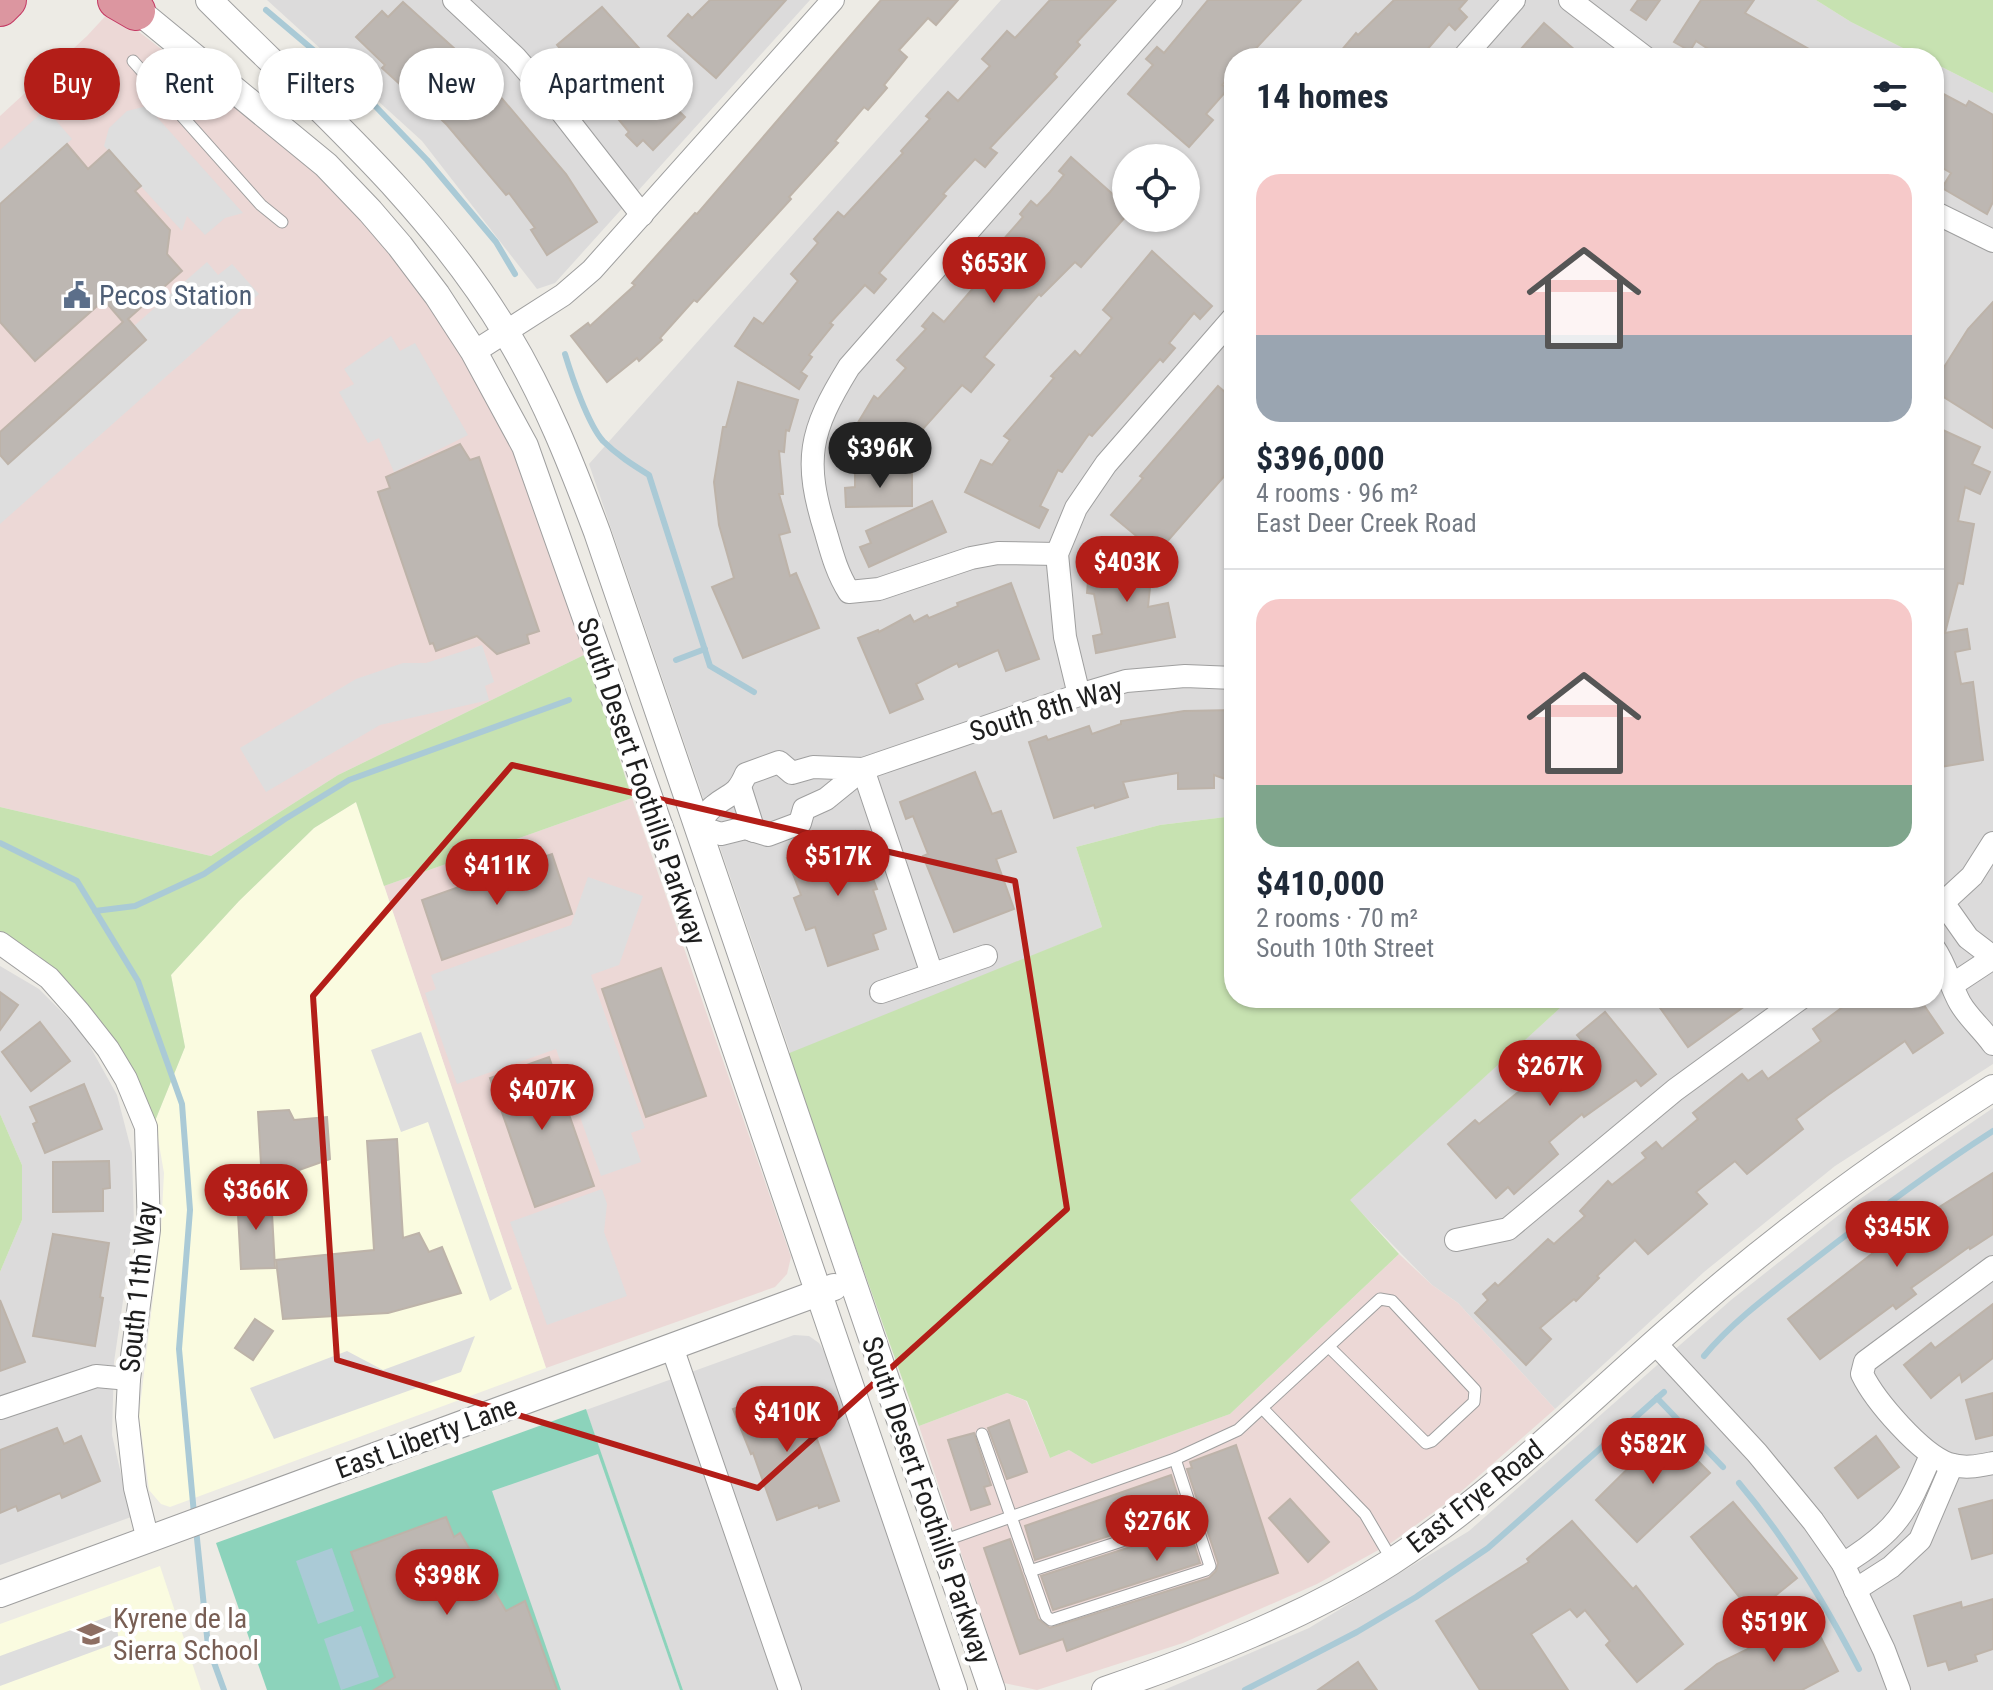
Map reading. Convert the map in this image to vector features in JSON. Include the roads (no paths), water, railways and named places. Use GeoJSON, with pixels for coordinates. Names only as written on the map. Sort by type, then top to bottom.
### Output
{"type":"FeatureCollection","features":[{"type":"Feature","properties":{"kind":"highway"},"geometry":{"type":"LineString","coordinates":[[0,7],[7,0]]}},
{"type":"Feature","properties":{"kind":"street","name":"South Desert Foothills Parkway"},"geometry":{"type":"LineString","coordinates":[[209,0],[406,199],[469,278],[506,333],[564,445],[597,532],[992,1690]]}},
{"type":"Feature","properties":{"kind":"street"},"geometry":{"type":"LineString","coordinates":[[454,0],[515,57],[550,97],[642,215]]}},
{"type":"Feature","properties":{"kind":"street"},"geometry":{"type":"LineString","coordinates":[[474,352],[563,295],[582,279],[833,0]]}},
{"type":"Feature","properties":{"kind":"street"},"geometry":{"type":"LineString","coordinates":[[1057,554],[1010,552],[971,558],[879,589],[849,592],[837,573],[813,488],[814,442],[824,407],[849,367],[1171,0]]}},
{"type":"Feature","properties":{"kind":"street"},"geometry":{"type":"LineString","coordinates":[[1472,48],[1514,0]]}},
{"type":"Feature","properties":{"kind":"street"},"geometry":{"type":"LineString","coordinates":[[1570,0],[1633,48]]}},
{"type":"Feature","properties":{"kind":"street","name":"South Desert Foothills Parkway"},"geometry":{"type":"LineString","coordinates":[[126,4],[326,165],[400,246],[474,352],[525,446],[669,853],[954,1690]]}},
{"type":"Feature","properties":{"kind":"street"},"geometry":{"type":"LineString","coordinates":[[1944,217],[1993,241]]}},
{"type":"Feature","properties":{"kind":"street"},"geometry":{"type":"LineString","coordinates":[[1079,695],[1065,637],[1057,554],[1076,508],[1106,464],[1224,328]]}},
{"type":"Feature","properties":{"kind":"street","name":"South 8th Way"},"geometry":{"type":"LineString","coordinates":[[863,769],[813,767],[792,773],[779,762],[746,774],[729,799],[715,805],[696,826],[721,834],[745,828],[768,835],[800,823],[804,809],[826,799],[863,769],[1126,681],[1185,676],[1224,678]]}},
{"type":"Feature","properties":{"kind":"street"},"geometry":{"type":"LineString","coordinates":[[863,769],[932,974]]}},
{"type":"Feature","properties":{"kind":"street"},"geometry":{"type":"LineString","coordinates":[[792,773],[804,809]]}},
{"type":"Feature","properties":{"kind":"street"},"geometry":{"type":"LineString","coordinates":[[740,787],[754,831]]}},
{"type":"Feature","properties":{"kind":"street"},"geometry":{"type":"LineString","coordinates":[[1944,902],[1972,876],[1993,843]]}},
{"type":"Feature","properties":{"kind":"street"},"geometry":{"type":"LineString","coordinates":[[1944,912],[1968,938],[1993,957],[1952,985]]}},
{"type":"Feature","properties":{"kind":"street","name":"South 11th Way"},"geometry":{"type":"LineString","coordinates":[[0,943],[49,978],[79,1012],[108,1049],[126,1079],[146,1127],[149,1230],[129,1379],[128,1445],[135,1488],[157,1537]]}},
{"type":"Feature","properties":{"kind":"street"},"geometry":{"type":"LineString","coordinates":[[881,992],[986,956]]}},
{"type":"Feature","properties":{"kind":"street"},"geometry":{"type":"LineString","coordinates":[[1944,965],[1961,1005],[1989,1030]]}},
{"type":"Feature","properties":{"kind":"street"},"geometry":{"type":"LineString","coordinates":[[1456,1240],[1508,1229],[1675,1090],[1782,1008]]}},
{"type":"Feature","properties":{"kind":"street","name":"East Frye Road"},"geometry":{"type":"LineString","coordinates":[[1105,1690],[1273,1625],[1392,1561],[1484,1494],[1723,1284],[1795,1226],[1993,1088]]}},
{"type":"Feature","properties":{"kind":"street"},"geometry":{"type":"LineString","coordinates":[[1993,1267],[1865,1362],[1862,1374],[1871,1393],[1931,1455],[1952,1465],[1972,1468],[1993,1463]]}},
{"type":"Feature","properties":{"kind":"street","name":"East Liberty Lane"},"geometry":{"type":"LineString","coordinates":[[0,1594],[852,1281]]}},
{"type":"Feature","properties":{"kind":"street"},"geometry":{"type":"LineString","coordinates":[[1655,1343],[1757,1453],[1813,1521],[1843,1564],[1884,1650],[1899,1690]]}},
{"type":"Feature","properties":{"kind":"street"},"geometry":{"type":"LineString","coordinates":[[672,1347],[790,1690]]}},
{"type":"Feature","properties":{"kind":"street"},"geometry":{"type":"LineString","coordinates":[[0,1408],[96,1376],[129,1379]]}},
{"type":"Feature","properties":{"kind":"street"},"geometry":{"type":"LineString","coordinates":[[1843,1564],[1879,1541],[1898,1521],[1931,1455]]}},
{"type":"Feature","properties":{"kind":"street"},"geometry":{"type":"LineString","coordinates":[[1855,1590],[1891,1567],[1920,1540],[1952,1465]]}},
{"type":"Feature","properties":{"kind":"lane"},"geometry":{"type":"LineString","coordinates":[[133,61],[261,205],[282,222]]}},
{"type":"Feature","properties":{"kind":"lane"},"geometry":{"type":"LineString","coordinates":[[940,1542],[1175,1459],[1238,1430],[1380,1299],[1392,1301],[1475,1390],[1474,1402],[1426,1443],[1329,1347]]}},
{"type":"Feature","properties":{"kind":"lane"},"geometry":{"type":"LineString","coordinates":[[1263,1409],[1365,1514],[1392,1561]]}},
{"type":"Feature","properties":{"kind":"lane"},"geometry":{"type":"LineString","coordinates":[[982,1434],[1046,1616],[1051,1620],[1206,1570],[1210,1566],[1175,1459]]}},
{"type":"Feature","properties":{"kind":"lane"},"geometry":{"type":"LineString","coordinates":[[1030,1571],[1195,1517]]}},
{"type":"Feature","properties":{"kind":"water"},"geometry":{"type":"Polygon","coordinates":[[[332,1548],[354,1611],[318,1624],[296,1561],[332,1548]]]}},
{"type":"Feature","properties":{"kind":"water"},"geometry":{"type":"Polygon","coordinates":[[[361,1626],[379,1677],[341,1690],[324,1639],[361,1626]]]}},
{"type":"Feature","properties":{"kind":"waterway"},"geometry":{"type":"LineString","coordinates":[[266,10],[357,87],[427,160],[496,242],[515,274]]}},
{"type":"Feature","properties":{"kind":"waterway"},"geometry":{"type":"LineString","coordinates":[[565,354],[581,400],[597,433],[614,451],[649,475],[710,666],[754,692]]}},
{"type":"Feature","properties":{"kind":"waterway"},"geometry":{"type":"LineString","coordinates":[[676,660],[705,649]]}},
{"type":"Feature","properties":{"kind":"waterway"},"geometry":{"type":"LineString","coordinates":[[95,911],[135,906],[204,874],[349,780],[569,700]]}},
{"type":"Feature","properties":{"kind":"waterway"},"geometry":{"type":"LineString","coordinates":[[0,843],[77,881],[138,981],[182,1104],[190,1210],[179,1349],[194,1514]]}},
{"type":"Feature","properties":{"kind":"waterway"},"geometry":{"type":"LineString","coordinates":[[1704,1356],[1741,1318],[1782,1285],[1900,1195],[1993,1131]]}},
{"type":"Feature","properties":{"kind":"waterway"},"geometry":{"type":"LineString","coordinates":[[1245,1690],[1357,1632],[1488,1548],[1664,1392]]}},
{"type":"Feature","properties":{"kind":"waterway"},"geometry":{"type":"LineString","coordinates":[[1657,1398],[1723,1467]]}},
{"type":"Feature","properties":{"kind":"waterway"},"geometry":{"type":"LineString","coordinates":[[1739,1483],[1804,1573],[1859,1669]]}},
{"type":"Feature","properties":{"kind":"waterway"},"geometry":{"type":"LineString","coordinates":[[196,1529],[208,1646],[224,1690]]}},
{"type":"Feature","properties":{"kind":"place","name":"Pecos Station"},"geometry":{"type":"Point","coordinates":[77,295]}},
{"type":"Feature","properties":{"kind":"place","name":"Kyrene de la Sierra School"},"geometry":{"type":"Point","coordinates":[91,1634]}}]}
